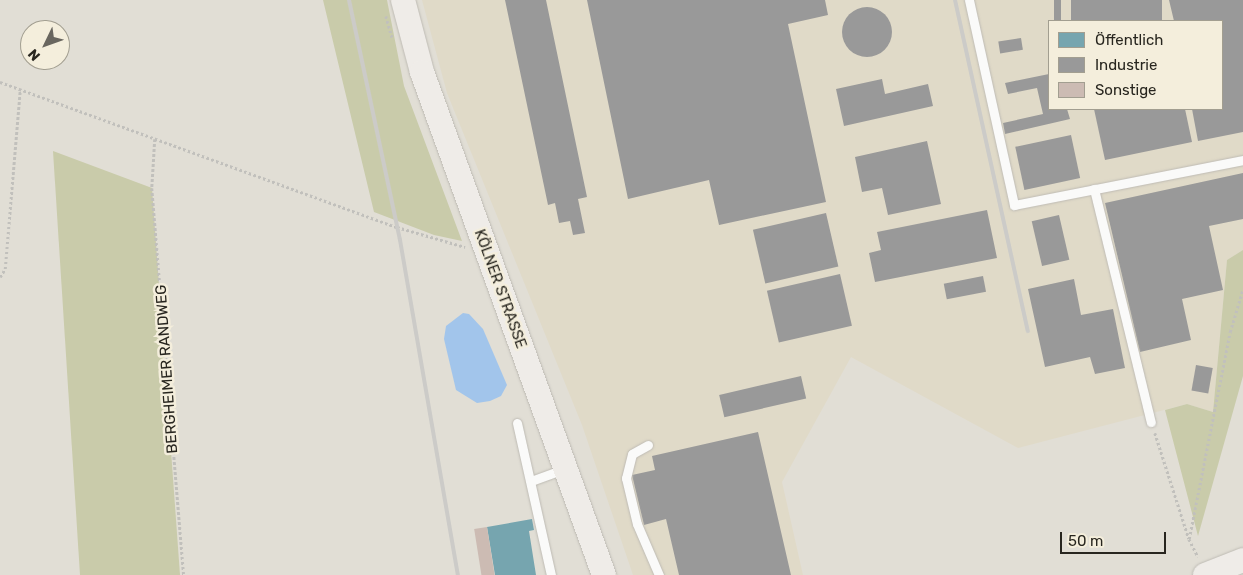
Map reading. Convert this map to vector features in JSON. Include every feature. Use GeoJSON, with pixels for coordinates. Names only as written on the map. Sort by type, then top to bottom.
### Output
{"type":"FeatureCollection","features":[{"type":"Feature","properties":{"kind":"main road","name":"KÖLNER STRASSE"},"geometry":{"type":"LineString","coordinates":[[403,0],[422,72],[567,468],[604,575]]}},
{"type":"Feature","properties":{"kind":"main road"},"geometry":{"type":"LineString","coordinates":[[1206,575],[1243,560]]}},
{"type":"Feature","properties":{"kind":"lane"},"geometry":{"type":"LineString","coordinates":[[969,0],[1014,205],[1243,160]]}},
{"type":"Feature","properties":{"kind":"lane"},"geometry":{"type":"LineString","coordinates":[[1094,189],[1151,422]]}},
{"type":"Feature","properties":{"kind":"lane"},"geometry":{"type":"LineString","coordinates":[[516,422],[531,480],[551,575]]}},
{"type":"Feature","properties":{"kind":"lane"},"geometry":{"type":"LineString","coordinates":[[648,445],[632,454],[626,478],[637,524],[659,575]]}},
{"type":"Feature","properties":{"kind":"lane"},"geometry":{"type":"LineString","coordinates":[[531,480],[567,468]]}},
{"type":"Feature","properties":{"kind":"path"},"geometry":{"type":"LineString","coordinates":[[0,82],[454,246],[484,245]]}},
{"type":"Feature","properties":{"kind":"path"},"geometry":{"type":"LineString","coordinates":[[0,277],[5,269],[20,89]]}},
{"type":"Feature","properties":{"kind":"path","name":"BERGHEIMER RANDWEG"},"geometry":{"type":"LineString","coordinates":[[155,139],[152,188],[184,575]]}},
{"type":"Feature","properties":{"kind":"path"},"geometry":{"type":"LineString","coordinates":[[1189,539],[1230,332],[1243,289]]}},
{"type":"Feature","properties":{"kind":"path"},"geometry":{"type":"LineString","coordinates":[[1151,422],[1189,539],[1206,575]]}},
{"type":"Feature","properties":{"kind":"shaded area"},"geometry":{"type":"Polygon","coordinates":[[[422,0],[1243,0],[1243,250],[1227,260],[1213,412],[1187,404],[1018,448],[851,357],[782,482],[803,575],[633,575],[582,425],[447,93],[422,0]]]}},
{"type":"Feature","properties":{"kind":"green space"},"geometry":{"type":"Polygon","coordinates":[[[323,0],[387,0],[404,86],[462,241],[434,235],[374,212],[323,0]]]}},
{"type":"Feature","properties":{"kind":"green space"},"geometry":{"type":"Polygon","coordinates":[[[53,151],[152,188],[180,575],[80,575],[53,151]]]}},
{"type":"Feature","properties":{"kind":"green space"},"geometry":{"type":"Polygon","coordinates":[[[1243,250],[1243,376],[1198,536],[1165,410],[1187,404],[1213,412],[1227,260],[1243,250]]]}},
{"type":"Feature","properties":{"kind":"water"},"geometry":{"type":"Polygon","coordinates":[[[463,313],[469,314],[483,329],[507,385],[501,396],[490,401],[477,403],[456,390],[444,339],[446,326],[463,313]]]}},
{"type":"Feature","properties":{"kind":"building: Öffentlich"},"geometry":{"type":"Polygon","coordinates":[[[532,519],[534,530],[529,531],[536,575],[495,575],[487,527],[532,519]]]}},
{"type":"Feature","properties":{"kind":"building: Industrie"},"geometry":{"type":"Polygon","coordinates":[[[505,0],[546,0],[587,197],[578,199],[585,233],[573,235],[570,221],[559,223],[555,203],[548,205],[505,0]]]}},
{"type":"Feature","properties":{"kind":"building: Industrie"},"geometry":{"type":"Polygon","coordinates":[[[587,0],[825,0],[828,15],[788,24],[826,202],[719,225],[709,180],[628,199],[587,0]]]}},
{"type":"Feature","properties":{"kind":"building: Industrie"},"geometry":{"type":"Polygon","coordinates":[[[1054,0],[1061,0],[1061,20],[1054,20],[1054,0]]]}},
{"type":"Feature","properties":{"kind":"building: Industrie"},"geometry":{"type":"Polygon","coordinates":[[[1071,0],[1162,0],[1162,20],[1071,20],[1071,0]]]}},
{"type":"Feature","properties":{"kind":"building: Industrie"},"geometry":{"type":"Polygon","coordinates":[[[1169,0],[1243,0],[1243,132],[1198,141],[1192,110],[1223,110],[1223,20],[1174,20],[1169,0]]]}},
{"type":"Feature","properties":{"kind":"building: Industrie"},"geometry":{"type":"Polygon","coordinates":[[[862,7],[872,7],[885,14],[892,27],[892,37],[885,50],[872,57],[862,57],[853,53],[846,46],[842,37],[842,27],[846,18],[853,11],[862,7]]]}},
{"type":"Feature","properties":{"kind":"building: Industrie"},"geometry":{"type":"Polygon","coordinates":[[[1021,38],[1023,50],[1000,53],[998,42],[1021,38]]]}},
{"type":"Feature","properties":{"kind":"building: Industrie"},"geometry":{"type":"Polygon","coordinates":[[[1048,74],[1048,110],[1067,110],[1070,119],[1005,134],[1003,123],[1043,114],[1037,88],[1008,94],[1005,83],[1048,74]]]}},
{"type":"Feature","properties":{"kind":"building: Industrie"},"geometry":{"type":"Polygon","coordinates":[[[882,79],[885,94],[928,84],[933,106],[844,126],[836,89],[882,79]]]}},
{"type":"Feature","properties":{"kind":"building: Industrie"},"geometry":{"type":"Polygon","coordinates":[[[1094,110],[1185,110],[1192,142],[1105,160],[1094,110]]]}},
{"type":"Feature","properties":{"kind":"building: Industrie"},"geometry":{"type":"Polygon","coordinates":[[[1071,135],[1080,178],[1024,190],[1015,147],[1071,135]]]}},
{"type":"Feature","properties":{"kind":"building: Industrie"},"geometry":{"type":"Polygon","coordinates":[[[927,141],[941,204],[888,215],[882,188],[862,192],[855,157],[927,141]]]}},
{"type":"Feature","properties":{"kind":"building: Industrie"},"geometry":{"type":"Polygon","coordinates":[[[1243,173],[1243,219],[1209,226],[1223,290],[1182,299],[1191,340],[1140,352],[1105,203],[1243,173]]]}},
{"type":"Feature","properties":{"kind":"building: Industrie"},"geometry":{"type":"Polygon","coordinates":[[[987,210],[997,258],[875,282],[869,253],[881,250],[877,232],[987,210]]]}},
{"type":"Feature","properties":{"kind":"building: Industrie"},"geometry":{"type":"Polygon","coordinates":[[[826,213],[838,267],[765,283],[753,230],[826,213]]]}},
{"type":"Feature","properties":{"kind":"building: Industrie"},"geometry":{"type":"Polygon","coordinates":[[[1059,215],[1069,260],[1042,266],[1032,221],[1059,215]]]}},
{"type":"Feature","properties":{"kind":"building: Industrie"},"geometry":{"type":"Polygon","coordinates":[[[840,274],[852,326],[779,343],[767,291],[840,274]]]}},
{"type":"Feature","properties":{"kind":"building: Industrie"},"geometry":{"type":"Polygon","coordinates":[[[983,276],[986,292],[947,299],[944,284],[983,276]]]}},
{"type":"Feature","properties":{"kind":"building: Industrie"},"geometry":{"type":"Polygon","coordinates":[[[1074,279],[1081,315],[1113,309],[1125,368],[1095,374],[1090,357],[1045,367],[1028,289],[1074,279]]]}},
{"type":"Feature","properties":{"kind":"building: Industrie"},"geometry":{"type":"Polygon","coordinates":[[[1196,365],[1213,368],[1208,394],[1191,391],[1196,365]]]}},
{"type":"Feature","properties":{"kind":"building: Industrie"},"geometry":{"type":"Polygon","coordinates":[[[801,376],[806,398],[724,417],[719,395],[801,376]]]}},
{"type":"Feature","properties":{"kind":"building: Industrie"},"geometry":{"type":"Polygon","coordinates":[[[758,432],[791,575],[679,575],[666,519],[644,525],[632,475],[655,470],[652,456],[758,432]]]}},
{"type":"Feature","properties":{"kind":"building: Sonstige"},"geometry":{"type":"Polygon","coordinates":[[[487,527],[495,575],[481,575],[474,529],[487,527]]]}},
{"type":"Feature","properties":{"kind":"railway"},"geometry":{"type":"LineString","coordinates":[[349,0],[400,240],[458,575]]}},
{"type":"Feature","properties":{"kind":"railway"},"geometry":{"type":"LineString","coordinates":[[955,0],[1028,331]]}}]}
